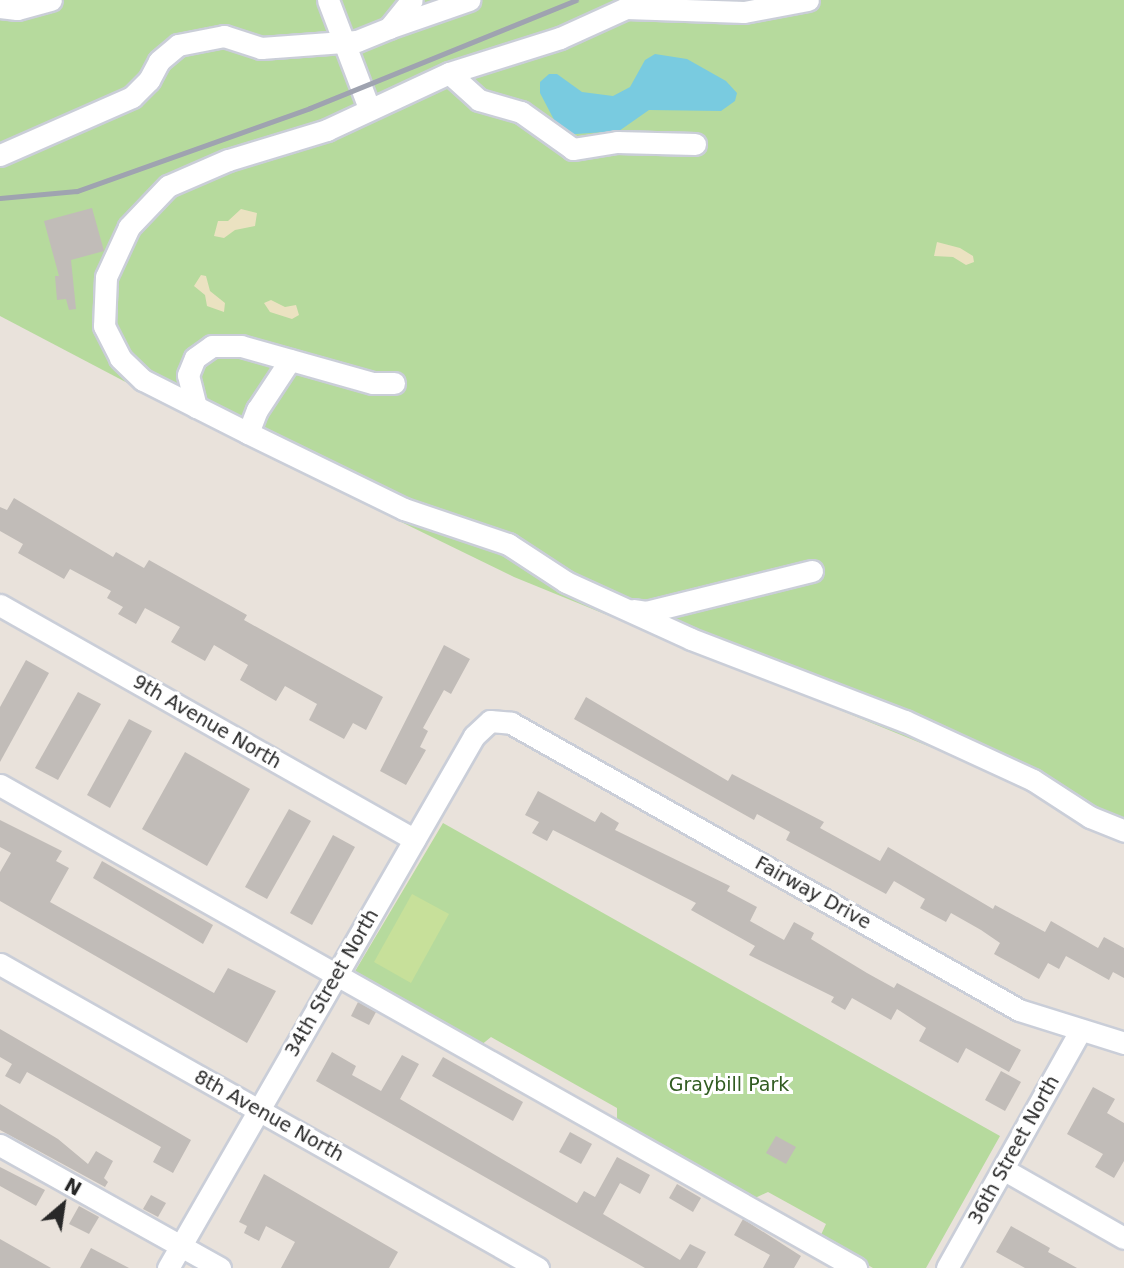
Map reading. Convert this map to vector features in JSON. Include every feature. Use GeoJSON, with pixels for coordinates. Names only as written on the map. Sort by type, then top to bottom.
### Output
{"type":"FeatureCollection","features":[{"type":"Feature","properties":{"kind":"street"},"geometry":{"type":"LineString","coordinates":[[0,7],[17,9],[51,0]]}},
{"type":"Feature","properties":{"kind":"street"},"geometry":{"type":"LineString","coordinates":[[328,0],[369,108]]}},
{"type":"Feature","properties":{"kind":"street"},"geometry":{"type":"LineString","coordinates":[[389,27],[412,0]]}},
{"type":"Feature","properties":{"kind":"street"},"geometry":{"type":"LineString","coordinates":[[0,155],[132,97],[149,80],[159,61],[178,45],[224,36],[261,48],[356,41],[469,0]]}},
{"type":"Feature","properties":{"kind":"street"},"geometry":{"type":"LineString","coordinates":[[808,0],[744,12],[626,8],[560,38],[449,73],[369,108],[327,130],[228,160],[168,186],[129,226],[106,277],[104,326],[120,358],[143,380],[248,433],[404,509],[508,544],[566,582],[780,675],[905,721],[1033,780],[1090,817],[1124,831]]}},
{"type":"Feature","properties":{"kind":"street"},"geometry":{"type":"LineString","coordinates":[[449,73],[479,100],[521,112],[573,149],[617,142],[695,144]]}},
{"type":"Feature","properties":{"kind":"street"},"geometry":{"type":"LineString","coordinates":[[196,407],[188,375],[204,350],[241,346],[373,383],[394,383]]}},
{"type":"Feature","properties":{"kind":"street"},"geometry":{"type":"LineString","coordinates":[[248,433],[257,410],[290,360]]}},
{"type":"Feature","properties":{"kind":"street"},"geometry":{"type":"LineString","coordinates":[[629,609],[646,612],[813,571]]}},
{"type":"Feature","properties":{"kind":"street","name":"9th Avenue North"},"geometry":{"type":"LineString","coordinates":[[0,605],[414,839]]}},
{"type":"Feature","properties":{"kind":"street","name":"34th Street North"},"geometry":{"type":"LineString","coordinates":[[168,1268],[474,736],[490,721],[511,723]]}},
{"type":"Feature","properties":{"kind":"street","name":"Fairway Drive"},"geometry":{"type":"LineString","coordinates":[[511,723],[1019,1010],[1124,1043]]}},
{"type":"Feature","properties":{"kind":"street"},"geometry":{"type":"LineString","coordinates":[[0,785],[856,1268]]}},
{"type":"Feature","properties":{"kind":"street","name":"8th Avenue North"},"geometry":{"type":"LineString","coordinates":[[0,964],[538,1268]]}},
{"type":"Feature","properties":{"kind":"street","name":"36th Street North"},"geometry":{"type":"LineString","coordinates":[[947,1268],[1080,1031]]}},
{"type":"Feature","properties":{"kind":"street"},"geometry":{"type":"LineString","coordinates":[[0,1145],[220,1268]]}},
{"type":"Feature","properties":{"kind":"street"},"geometry":{"type":"LineString","coordinates":[[1003,1169],[1124,1238]]}},
{"type":"Feature","properties":{"kind":"green space"},"geometry":{"type":"Polygon","coordinates":[[[0,0],[1124,0],[1124,826],[514,577],[274,460],[0,316],[0,0]]]}},
{"type":"Feature","properties":{"kind":"green space","name":"Graybill Park"},"geometry":{"type":"Polygon","coordinates":[[[443,823],[1000,1136],[926,1268],[873,1268],[820,1237],[826,1224],[768,1192],[753,1199],[617,1124],[617,1108],[491,1037],[480,1046],[354,973],[443,823]]]}},
{"type":"Feature","properties":{"kind":"green space"},"geometry":{"type":"Polygon","coordinates":[[[412,894],[449,914],[411,983],[374,962],[412,894]]]}},
{"type":"Feature","properties":{"kind":"sand"},"geometry":{"type":"Polygon","coordinates":[[[241,209],[257,213],[255,226],[235,230],[224,238],[214,236],[218,221],[228,221],[241,209]]]}},
{"type":"Feature","properties":{"kind":"sand"},"geometry":{"type":"Polygon","coordinates":[[[937,242],[960,248],[973,256],[974,262],[966,265],[953,257],[934,256],[937,242]]]}},
{"type":"Feature","properties":{"kind":"sand"},"geometry":{"type":"Polygon","coordinates":[[[201,275],[206,276],[210,291],[225,303],[224,312],[207,306],[205,295],[194,286],[201,275]]]}},
{"type":"Feature","properties":{"kind":"sand"},"geometry":{"type":"Polygon","coordinates":[[[271,300],[285,307],[296,305],[299,315],[292,319],[270,312],[264,303],[271,300]]]}},
{"type":"Feature","properties":{"kind":"water"},"geometry":{"type":"Polygon","coordinates":[[[655,54],[687,59],[726,81],[737,93],[735,101],[721,111],[649,110],[619,131],[562,135],[540,93],[540,82],[549,74],[557,74],[582,92],[613,96],[630,87],[645,60],[655,54]]]}},
{"type":"Feature","properties":{"kind":"building"},"geometry":{"type":"Polygon","coordinates":[[[92,208],[104,251],[71,260],[76,309],[69,310],[66,299],[57,300],[55,276],[59,276],[44,221],[92,208]]]}},
{"type":"Feature","properties":{"kind":"building"},"geometry":{"type":"Polygon","coordinates":[[[14,498],[113,557],[116,552],[144,568],[149,560],[247,615],[244,620],[383,697],[366,730],[353,723],[344,739],[309,720],[317,704],[285,686],[276,701],[240,680],[248,665],[214,645],[205,661],[171,642],[180,627],[145,608],[136,624],[118,614],[123,607],[107,598],[111,591],[70,569],[64,579],[18,553],[23,544],[0,531],[0,507],[7,510],[14,498]]]}},
{"type":"Feature","properties":{"kind":"building"},"geometry":{"type":"Polygon","coordinates":[[[444,645],[470,659],[451,694],[444,690],[423,728],[428,731],[420,747],[426,750],[406,785],[380,771],[444,645]]]}},
{"type":"Feature","properties":{"kind":"building"},"geometry":{"type":"Polygon","coordinates":[[[26,660],[49,673],[0,762],[0,707],[26,660]]]}},
{"type":"Feature","properties":{"kind":"building"},"geometry":{"type":"Polygon","coordinates":[[[78,692],[101,704],[58,780],[35,768],[78,692]]]}},
{"type":"Feature","properties":{"kind":"building"},"geometry":{"type":"Polygon","coordinates":[[[586,697],[728,781],[732,774],[824,822],[820,828],[880,861],[888,847],[993,909],[995,905],[1045,932],[1051,921],[1098,948],[1104,937],[1124,948],[1124,978],[1113,972],[1109,980],[1066,956],[1059,969],[1048,963],[1039,979],[994,954],[1000,943],[981,930],[951,913],[946,922],[920,908],[925,899],[894,881],[886,894],[786,840],[790,832],[757,814],[754,820],[574,719],[586,697]]]}},
{"type":"Feature","properties":{"kind":"building"},"geometry":{"type":"Polygon","coordinates":[[[129,719],[152,731],[110,808],[87,795],[129,719]]]}},
{"type":"Feature","properties":{"kind":"building"},"geometry":{"type":"Polygon","coordinates":[[[185,752],[250,789],[207,866],[142,829],[185,752]]]}},
{"type":"Feature","properties":{"kind":"building"},"geometry":{"type":"Polygon","coordinates":[[[538,791],[595,822],[601,812],[619,823],[615,830],[730,886],[727,891],[757,907],[750,921],[784,940],[794,922],[814,933],[811,939],[867,973],[894,988],[897,983],[1021,1050],[1009,1072],[966,1048],[958,1063],[919,1041],[926,1028],[897,1009],[891,1020],[852,998],[845,1010],[831,1002],[834,997],[749,955],[755,946],[691,910],[696,903],[553,830],[547,841],[532,833],[539,822],[525,815],[538,791]]]}},
{"type":"Feature","properties":{"kind":"building"},"geometry":{"type":"Polygon","coordinates":[[[289,809],[311,821],[267,899],[245,887],[289,809]]]}},
{"type":"Feature","properties":{"kind":"building"},"geometry":{"type":"Polygon","coordinates":[[[0,820],[62,851],[56,861],[69,868],[50,902],[214,993],[228,968],[276,991],[247,1043],[0,901],[0,872],[11,853],[0,847],[0,820]]]}},
{"type":"Feature","properties":{"kind":"building"},"geometry":{"type":"Polygon","coordinates":[[[333,835],[355,847],[312,925],[290,913],[333,835]]]}},
{"type":"Feature","properties":{"kind":"building"},"geometry":{"type":"Polygon","coordinates":[[[102,861],[213,925],[203,944],[93,878],[102,861]]]}},
{"type":"Feature","properties":{"kind":"building"},"geometry":{"type":"Polygon","coordinates":[[[358,1002],[376,1012],[369,1025],[351,1016],[358,1002]]]}},
{"type":"Feature","properties":{"kind":"building"},"geometry":{"type":"Polygon","coordinates":[[[0,1029],[191,1140],[173,1173],[153,1162],[161,1147],[27,1072],[20,1084],[5,1076],[12,1064],[0,1057],[0,1029]]]}},
{"type":"Feature","properties":{"kind":"building"},"geometry":{"type":"Polygon","coordinates":[[[332,1052],[356,1066],[352,1075],[381,1091],[402,1055],[419,1064],[400,1099],[577,1203],[584,1191],[595,1197],[617,1157],[650,1175],[640,1194],[620,1183],[603,1214],[680,1260],[690,1244],[706,1252],[697,1268],[645,1268],[316,1081],[332,1052]]]}},
{"type":"Feature","properties":{"kind":"building"},"geometry":{"type":"Polygon","coordinates":[[[443,1057],[523,1102],[513,1121],[432,1076],[443,1057]]]}},
{"type":"Feature","properties":{"kind":"building"},"geometry":{"type":"Polygon","coordinates":[[[1001,1071],[1021,1082],[1005,1111],[985,1100],[1001,1071]]]}},
{"type":"Feature","properties":{"kind":"building"},"geometry":{"type":"Polygon","coordinates":[[[1093,1087],[1115,1099],[1107,1113],[1124,1123],[1124,1161],[1114,1178],[1095,1167],[1103,1154],[1067,1134],[1093,1087]]]}},
{"type":"Feature","properties":{"kind":"building"},"geometry":{"type":"Polygon","coordinates":[[[0,1104],[58,1139],[88,1164],[96,1151],[113,1161],[104,1178],[108,1182],[105,1187],[0,1130],[0,1104]]]}},
{"type":"Feature","properties":{"kind":"building"},"geometry":{"type":"Polygon","coordinates":[[[570,1132],[592,1144],[581,1164],[559,1152],[570,1132]]]}},
{"type":"Feature","properties":{"kind":"building"},"geometry":{"type":"Polygon","coordinates":[[[776,1136],[796,1147],[786,1164],[766,1153],[776,1136]]]}},
{"type":"Feature","properties":{"kind":"building"},"geometry":{"type":"Polygon","coordinates":[[[0,1167],[45,1190],[36,1206],[0,1186],[0,1167]]]}},
{"type":"Feature","properties":{"kind":"building"},"geometry":{"type":"Polygon","coordinates":[[[264,1174],[398,1252],[389,1268],[281,1268],[295,1242],[266,1226],[259,1241],[244,1233],[247,1226],[239,1222],[264,1174]]]}},
{"type":"Feature","properties":{"kind":"building"},"geometry":{"type":"Polygon","coordinates":[[[677,1184],[701,1198],[693,1212],[669,1198],[677,1184]]]}},
{"type":"Feature","properties":{"kind":"building"},"geometry":{"type":"Polygon","coordinates":[[[151,1195],[166,1203],[158,1217],[143,1209],[151,1195]]]}},
{"type":"Feature","properties":{"kind":"building"},"geometry":{"type":"Polygon","coordinates":[[[79,1206],[99,1217],[89,1234],[69,1224],[79,1206]]]}},
{"type":"Feature","properties":{"kind":"building"},"geometry":{"type":"Polygon","coordinates":[[[743,1219],[801,1256],[794,1268],[763,1268],[770,1255],[734,1235],[743,1219]]]}},
{"type":"Feature","properties":{"kind":"building"},"geometry":{"type":"Polygon","coordinates":[[[1011,1226],[1050,1248],[1048,1252],[1077,1268],[1025,1268],[996,1252],[1011,1226]]]}},
{"type":"Feature","properties":{"kind":"building"},"geometry":{"type":"Polygon","coordinates":[[[0,1239],[51,1268],[0,1268],[0,1239]]]}},
{"type":"Feature","properties":{"kind":"building"},"geometry":{"type":"Polygon","coordinates":[[[91,1248],[129,1268],[80,1268],[91,1248]]]}},
{"type":"Feature","properties":{"kind":"railway"},"geometry":{"type":"LineString","coordinates":[[0,198],[77,191],[310,108],[576,0]]}}]}
